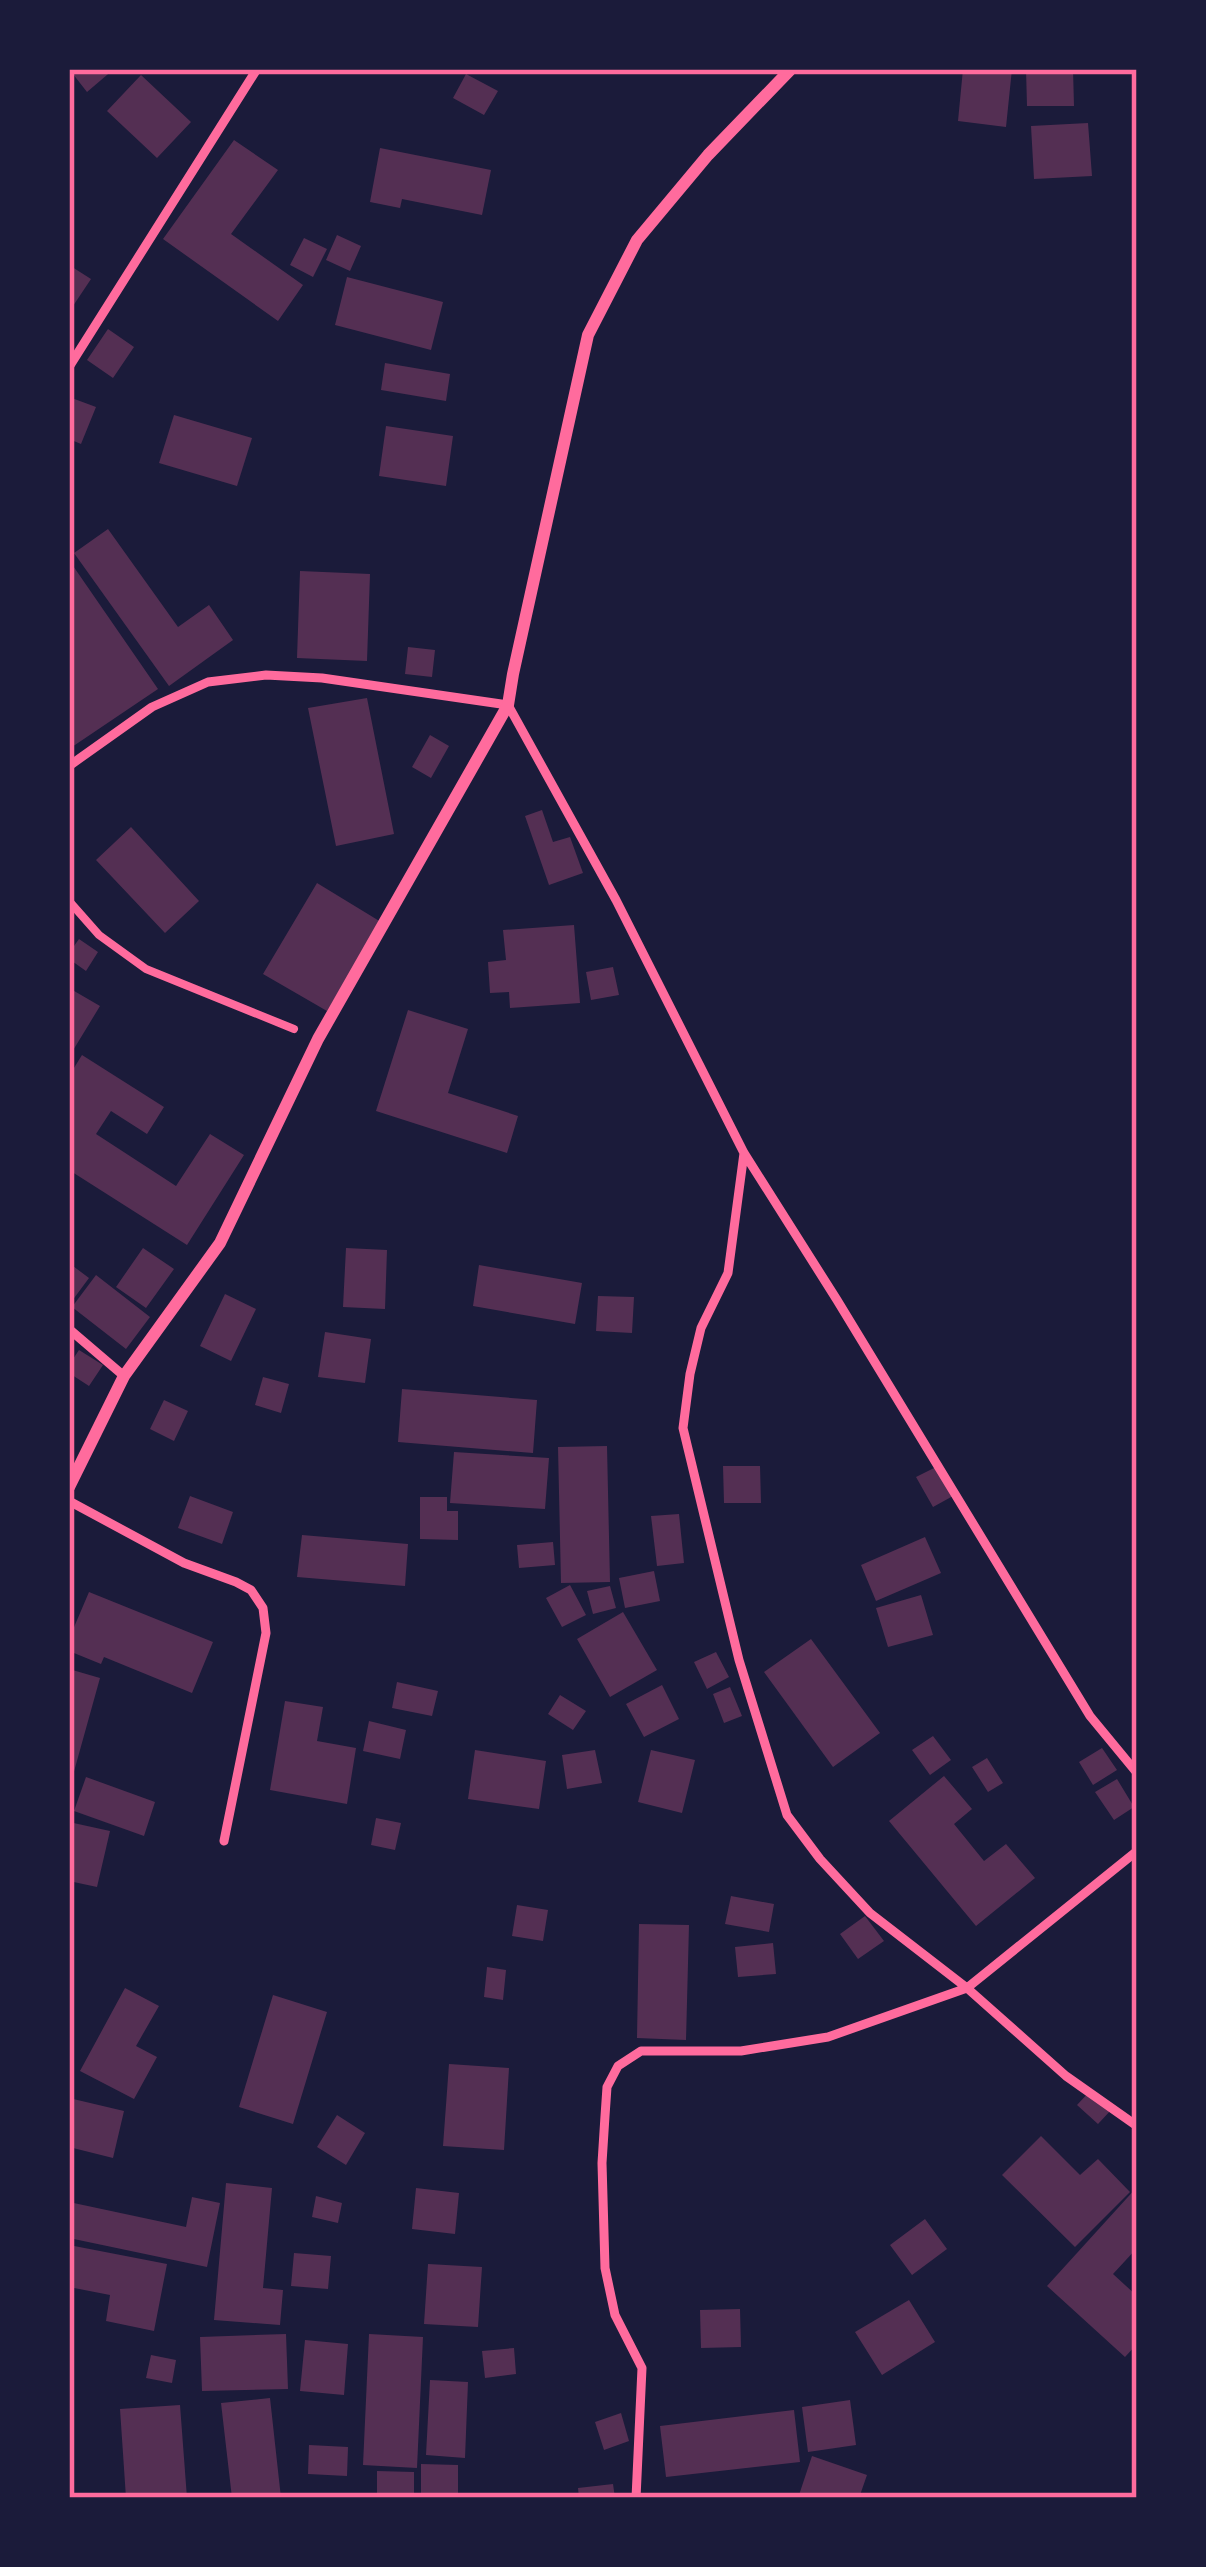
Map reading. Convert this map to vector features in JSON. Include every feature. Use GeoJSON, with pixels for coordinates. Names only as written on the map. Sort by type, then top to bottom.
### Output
{"type":"FeatureCollection","features":[{"type":"Feature","properties":{"kind":"street"},"geometry":{"type":"LineString","coordinates":[[69,1487],[124,1376],[220,1243],[318,1039],[508,705],[588,335],[638,240],[707,155],[791,69]]}},
{"type":"Feature","properties":{"kind":"lane"},"geometry":{"type":"LineString","coordinates":[[69,367],[257,69]]}},
{"type":"Feature","properties":{"kind":"lane"},"geometry":{"type":"LineString","coordinates":[[69,766],[152,707],[208,682],[266,675],[322,678],[508,705],[616,900],[744,1153],[1090,1716],[1137,1773]]}},
{"type":"Feature","properties":{"kind":"lane"},"geometry":{"type":"LineString","coordinates":[[744,1153],[728,1273],[701,1328],[683,1428],[739,1660],[788,1815],[870,1913],[967,1988],[1066,2076],[1137,2126]]}},
{"type":"Feature","properties":{"kind":"lane"},"geometry":{"type":"LineString","coordinates":[[69,1329],[124,1376]]}},
{"type":"Feature","properties":{"kind":"lane"},"geometry":{"type":"LineString","coordinates":[[69,1501],[184,1563],[251,1590],[263,1608],[266,1633],[224,1840]]}},
{"type":"Feature","properties":{"kind":"lane"},"geometry":{"type":"LineString","coordinates":[[636,2498],[642,2368],[614,2315],[605,2267],[604,2116],[607,2087],[618,2066],[641,2051],[741,2051],[828,2037],[967,1988],[1137,1851]]}},
{"type":"Feature","properties":{"kind":"path"},"geometry":{"type":"LineString","coordinates":[[69,901],[99,935],[146,969],[318,1039]]}},
{"type":"Feature","properties":{"kind":"building"},"geometry":{"type":"Polygon","coordinates":[[[69,69],[114,69],[87,92],[69,69]]]}},
{"type":"Feature","properties":{"kind":"building"},"geometry":{"type":"Polygon","coordinates":[[[963,69],[1012,69],[1006,127],[958,121],[963,69]]]}},
{"type":"Feature","properties":{"kind":"building"},"geometry":{"type":"Polygon","coordinates":[[[1026,69],[1073,69],[1074,106],[1027,106],[1026,69]]]}},
{"type":"Feature","properties":{"kind":"building"},"geometry":{"type":"Polygon","coordinates":[[[466,74],[498,91],[484,115],[453,98],[466,74]]]}},
{"type":"Feature","properties":{"kind":"building"},"geometry":{"type":"Polygon","coordinates":[[[141,75],[191,122],[157,158],[107,111],[141,75]]]}},
{"type":"Feature","properties":{"kind":"building"},"geometry":{"type":"Polygon","coordinates":[[[1088,123],[1092,176],[1034,179],[1031,126],[1088,123]]]}},
{"type":"Feature","properties":{"kind":"building"},"geometry":{"type":"Polygon","coordinates":[[[234,140],[278,170],[231,234],[303,285],[278,321],[163,239],[234,140]]]}},
{"type":"Feature","properties":{"kind":"building"},"geometry":{"type":"Polygon","coordinates":[[[380,148],[491,170],[482,215],[402,199],[400,208],[370,202],[380,148]]]}},
{"type":"Feature","properties":{"kind":"building"},"geometry":{"type":"Polygon","coordinates":[[[337,235],[361,246],[350,271],[326,260],[337,235]]]}},
{"type":"Feature","properties":{"kind":"building"},"geometry":{"type":"Polygon","coordinates":[[[304,238],[327,249],[313,277],[290,265],[304,238]]]}},
{"type":"Feature","properties":{"kind":"building"},"geometry":{"type":"Polygon","coordinates":[[[69,265],[91,279],[69,312],[69,265]]]}},
{"type":"Feature","properties":{"kind":"building"},"geometry":{"type":"Polygon","coordinates":[[[347,277],[443,302],[431,350],[335,325],[347,277]]]}},
{"type":"Feature","properties":{"kind":"building"},"geometry":{"type":"Polygon","coordinates":[[[108,329],[134,347],[113,378],[87,360],[108,329]]]}},
{"type":"Feature","properties":{"kind":"building"},"geometry":{"type":"Polygon","coordinates":[[[385,363],[450,374],[446,401],[381,390],[385,363]]]}},
{"type":"Feature","properties":{"kind":"building"},"geometry":{"type":"Polygon","coordinates":[[[69,397],[96,407],[81,444],[69,439],[69,397]]]}},
{"type":"Feature","properties":{"kind":"building"},"geometry":{"type":"Polygon","coordinates":[[[174,415],[252,438],[237,486],[159,463],[174,415]]]}},
{"type":"Feature","properties":{"kind":"building"},"geometry":{"type":"Polygon","coordinates":[[[386,426],[453,436],[446,486],[379,476],[386,426]]]}},
{"type":"Feature","properties":{"kind":"building"},"geometry":{"type":"Polygon","coordinates":[[[108,529],[178,627],[209,605],[233,640],[169,686],[74,553],[108,529]]]}},
{"type":"Feature","properties":{"kind":"building"},"geometry":{"type":"Polygon","coordinates":[[[69,560],[158,689],[69,749],[72,691],[69,560]]]}},
{"type":"Feature","properties":{"kind":"building"},"geometry":{"type":"Polygon","coordinates":[[[300,571],[370,574],[367,661],[297,658],[300,571]]]}},
{"type":"Feature","properties":{"kind":"building"},"geometry":{"type":"Polygon","coordinates":[[[408,647],[435,650],[432,677],[405,674],[408,647]]]}},
{"type":"Feature","properties":{"kind":"building"},"geometry":{"type":"Polygon","coordinates":[[[367,698],[394,834],[336,846],[308,708],[367,698]]]}},
{"type":"Feature","properties":{"kind":"building"},"geometry":{"type":"Polygon","coordinates":[[[430,735],[449,746],[431,778],[412,767],[430,735]]]}},
{"type":"Feature","properties":{"kind":"building"},"geometry":{"type":"Polygon","coordinates":[[[542,810],[553,842],[570,837],[583,873],[549,885],[525,816],[542,810]]]}},
{"type":"Feature","properties":{"kind":"building"},"geometry":{"type":"Polygon","coordinates":[[[131,827],[199,901],[165,933],[96,860],[131,827]]]}},
{"type":"Feature","properties":{"kind":"building"},"geometry":{"type":"Polygon","coordinates":[[[317,883],[381,922],[327,1011],[263,974],[317,883]]]}},
{"type":"Feature","properties":{"kind":"building"},"geometry":{"type":"Polygon","coordinates":[[[574,925],[580,1003],[510,1008],[509,992],[490,993],[488,962],[506,960],[503,930],[574,925]]]}},
{"type":"Feature","properties":{"kind":"building"},"geometry":{"type":"Polygon","coordinates":[[[79,939],[98,952],[86,971],[69,959],[79,939]]]}},
{"type":"Feature","properties":{"kind":"building"},"geometry":{"type":"Polygon","coordinates":[[[613,967],[619,995],[591,1000],[586,972],[613,967]]]}},
{"type":"Feature","properties":{"kind":"building"},"geometry":{"type":"Polygon","coordinates":[[[69,988],[100,1006],[69,1057],[69,988]]]}},
{"type":"Feature","properties":{"kind":"building"},"geometry":{"type":"Polygon","coordinates":[[[408,1010],[468,1029],[448,1093],[518,1116],[507,1153],[376,1111],[408,1010]]]}},
{"type":"Feature","properties":{"kind":"building"},"geometry":{"type":"Polygon","coordinates":[[[82,1055],[164,1107],[147,1134],[111,1111],[96,1134],[176,1186],[210,1134],[244,1155],[187,1245],[69,1170],[69,1076],[82,1055]]]}},
{"type":"Feature","properties":{"kind":"building"},"geometry":{"type":"Polygon","coordinates":[[[143,1248],[174,1269],[146,1308],[116,1287],[143,1248]]]}},
{"type":"Feature","properties":{"kind":"building"},"geometry":{"type":"Polygon","coordinates":[[[346,1248],[387,1250],[385,1309],[343,1307],[346,1248]]]}},
{"type":"Feature","properties":{"kind":"building"},"geometry":{"type":"Polygon","coordinates":[[[69,1263],[89,1278],[69,1305],[69,1263]]]}},
{"type":"Feature","properties":{"kind":"building"},"geometry":{"type":"Polygon","coordinates":[[[479,1265],[582,1283],[575,1324],[473,1306],[479,1265]]]}},
{"type":"Feature","properties":{"kind":"building"},"geometry":{"type":"Polygon","coordinates":[[[96,1275],[150,1317],[126,1349],[72,1307],[96,1275]]]}},
{"type":"Feature","properties":{"kind":"building"},"geometry":{"type":"Polygon","coordinates":[[[225,1294],[256,1309],[231,1361],[200,1346],[225,1294]]]}},
{"type":"Feature","properties":{"kind":"building"},"geometry":{"type":"Polygon","coordinates":[[[598,1296],[634,1297],[632,1333],[596,1331],[598,1296]]]}},
{"type":"Feature","properties":{"kind":"building"},"geometry":{"type":"Polygon","coordinates":[[[325,1332],[371,1339],[365,1383],[318,1377],[325,1332]]]}},
{"type":"Feature","properties":{"kind":"building"},"geometry":{"type":"Polygon","coordinates":[[[79,1350],[103,1365],[89,1386],[69,1373],[79,1350]]]}},
{"type":"Feature","properties":{"kind":"building"},"geometry":{"type":"Polygon","coordinates":[[[263,1377],[289,1384],[281,1413],[255,1405],[263,1377]]]}},
{"type":"Feature","properties":{"kind":"building"},"geometry":{"type":"Polygon","coordinates":[[[402,1389],[537,1400],[533,1453],[398,1442],[402,1389]]]}},
{"type":"Feature","properties":{"kind":"building"},"geometry":{"type":"Polygon","coordinates":[[[164,1400],[188,1411],[174,1441],[150,1429],[164,1400]]]}},
{"type":"Feature","properties":{"kind":"building"},"geometry":{"type":"Polygon","coordinates":[[[607,1446],[610,1582],[561,1583],[558,1447],[607,1446]]]}},
{"type":"Feature","properties":{"kind":"building"},"geometry":{"type":"Polygon","coordinates":[[[454,1452],[549,1458],[545,1509],[450,1503],[454,1452]]]}},
{"type":"Feature","properties":{"kind":"building"},"geometry":{"type":"Polygon","coordinates":[[[723,1466],[760,1466],[761,1503],[724,1503],[723,1466]]]}},
{"type":"Feature","properties":{"kind":"building"},"geometry":{"type":"Polygon","coordinates":[[[936,1467],[953,1496],[933,1507],[916,1477],[936,1467]]]}},
{"type":"Feature","properties":{"kind":"building"},"geometry":{"type":"Polygon","coordinates":[[[190,1496],[233,1512],[222,1544],[178,1528],[190,1496]]]}},
{"type":"Feature","properties":{"kind":"building"},"geometry":{"type":"Polygon","coordinates":[[[420,1497],[447,1497],[447,1511],[458,1511],[458,1540],[420,1539],[420,1497]]]}},
{"type":"Feature","properties":{"kind":"building"},"geometry":{"type":"Polygon","coordinates":[[[679,1514],[684,1563],[657,1566],[651,1516],[679,1514]]]}},
{"type":"Feature","properties":{"kind":"building"},"geometry":{"type":"Polygon","coordinates":[[[302,1535],[408,1544],[405,1586],[297,1577],[302,1535]]]}},
{"type":"Feature","properties":{"kind":"building"},"geometry":{"type":"Polygon","coordinates":[[[925,1537],[941,1573],[876,1601],[861,1565],[925,1537]]]}},
{"type":"Feature","properties":{"kind":"building"},"geometry":{"type":"Polygon","coordinates":[[[553,1542],[555,1565],[519,1568],[517,1545],[553,1542]]]}},
{"type":"Feature","properties":{"kind":"building"},"geometry":{"type":"Polygon","coordinates":[[[654,1571],[660,1601],[625,1608],[619,1578],[654,1571]]]}},
{"type":"Feature","properties":{"kind":"building"},"geometry":{"type":"Polygon","coordinates":[[[570,1585],[586,1615],[562,1627],[546,1598],[570,1585]]]}},
{"type":"Feature","properties":{"kind":"building"},"geometry":{"type":"Polygon","coordinates":[[[610,1586],[616,1608],[593,1614],[587,1591],[610,1586]]]}},
{"type":"Feature","properties":{"kind":"building"},"geometry":{"type":"Polygon","coordinates":[[[89,1592],[213,1642],[192,1693],[104,1657],[101,1664],[69,1651],[69,1639],[89,1592]]]}},
{"type":"Feature","properties":{"kind":"building"},"geometry":{"type":"Polygon","coordinates":[[[921,1595],[933,1635],[888,1647],[876,1608],[921,1595]]]}},
{"type":"Feature","properties":{"kind":"building"},"geometry":{"type":"Polygon","coordinates":[[[623,1612],[657,1670],[610,1697],[577,1639],[623,1612]]]}},
{"type":"Feature","properties":{"kind":"building"},"geometry":{"type":"Polygon","coordinates":[[[811,1639],[880,1733],[833,1767],[764,1672],[811,1639]]]}},
{"type":"Feature","properties":{"kind":"building"},"geometry":{"type":"Polygon","coordinates":[[[716,1652],[729,1677],[707,1689],[694,1662],[716,1652]]]}},
{"type":"Feature","properties":{"kind":"building"},"geometry":{"type":"Polygon","coordinates":[[[69,1669],[100,1678],[70,1786],[69,1786],[69,1669]]]}},
{"type":"Feature","properties":{"kind":"building"},"geometry":{"type":"Polygon","coordinates":[[[397,1682],[438,1691],[432,1716],[392,1708],[397,1682]]]}},
{"type":"Feature","properties":{"kind":"building"},"geometry":{"type":"Polygon","coordinates":[[[662,1685],[679,1719],[644,1737],[626,1704],[662,1685]]]}},
{"type":"Feature","properties":{"kind":"building"},"geometry":{"type":"Polygon","coordinates":[[[730,1687],[742,1716],[724,1723],[713,1694],[730,1687]]]}},
{"type":"Feature","properties":{"kind":"building"},"geometry":{"type":"Polygon","coordinates":[[[560,1695],[586,1711],[573,1730],[548,1714],[560,1695]]]}},
{"type":"Feature","properties":{"kind":"building"},"geometry":{"type":"Polygon","coordinates":[[[285,1701],[323,1707],[317,1741],[356,1748],[347,1804],[270,1790],[285,1701]]]}},
{"type":"Feature","properties":{"kind":"building"},"geometry":{"type":"Polygon","coordinates":[[[369,1721],[406,1730],[400,1759],[363,1751],[369,1721]]]}},
{"type":"Feature","properties":{"kind":"building"},"geometry":{"type":"Polygon","coordinates":[[[933,1736],[951,1760],[930,1775],[912,1750],[933,1736]]]}},
{"type":"Feature","properties":{"kind":"building"},"geometry":{"type":"Polygon","coordinates":[[[1102,1748],[1117,1770],[1093,1785],[1079,1762],[1102,1748]]]}},
{"type":"Feature","properties":{"kind":"building"},"geometry":{"type":"Polygon","coordinates":[[[475,1750],[546,1761],[539,1809],[468,1799],[475,1750]]]}},
{"type":"Feature","properties":{"kind":"building"},"geometry":{"type":"Polygon","coordinates":[[[595,1750],[602,1783],[567,1789],[562,1755],[595,1750]]]}},
{"type":"Feature","properties":{"kind":"building"},"geometry":{"type":"Polygon","coordinates":[[[651,1750],[695,1760],[682,1813],[638,1802],[651,1750]]]}},
{"type":"Feature","properties":{"kind":"building"},"geometry":{"type":"Polygon","coordinates":[[[987,1758],[1003,1783],[988,1792],[972,1767],[987,1758]]]}},
{"type":"Feature","properties":{"kind":"building"},"geometry":{"type":"Polygon","coordinates":[[[944,1776],[972,1809],[954,1824],[984,1861],[1006,1844],[1035,1878],[976,1926],[889,1821],[944,1776]]]}},
{"type":"Feature","properties":{"kind":"building"},"geometry":{"type":"Polygon","coordinates":[[[86,1777],[155,1802],[144,1836],[74,1811],[86,1777]]]}},
{"type":"Feature","properties":{"kind":"building"},"geometry":{"type":"Polygon","coordinates":[[[1117,1779],[1134,1807],[1114,1820],[1095,1792],[1117,1779]]]}},
{"type":"Feature","properties":{"kind":"building"},"geometry":{"type":"Polygon","coordinates":[[[376,1818],[401,1823],[395,1850],[371,1845],[376,1818]]]}},
{"type":"Feature","properties":{"kind":"building"},"geometry":{"type":"Polygon","coordinates":[[[69,1822],[110,1831],[97,1887],[69,1881],[69,1822]]]}},
{"type":"Feature","properties":{"kind":"building"},"geometry":{"type":"Polygon","coordinates":[[[731,1896],[774,1904],[769,1932],[725,1924],[731,1896]]]}},
{"type":"Feature","properties":{"kind":"building"},"geometry":{"type":"Polygon","coordinates":[[[517,1905],[548,1910],[543,1941],[512,1936],[517,1905]]]}},
{"type":"Feature","properties":{"kind":"building"},"geometry":{"type":"Polygon","coordinates":[[[865,1916],[884,1941],[858,1959],[840,1934],[865,1916]]]}},
{"type":"Feature","properties":{"kind":"building"},"geometry":{"type":"Polygon","coordinates":[[[639,1924],[689,1925],[686,2040],[637,2038],[639,1924]]]}},
{"type":"Feature","properties":{"kind":"building"},"geometry":{"type":"Polygon","coordinates":[[[773,1943],[776,1974],[738,1977],[735,1947],[773,1943]]]}},
{"type":"Feature","properties":{"kind":"building"},"geometry":{"type":"Polygon","coordinates":[[[487,1967],[506,1970],[503,2000],[484,1997],[487,1967]]]}},
{"type":"Feature","properties":{"kind":"building"},"geometry":{"type":"Polygon","coordinates":[[[125,1988],[159,2006],[136,2046],[157,2057],[134,2099],[80,2071],[125,1988]]]}},
{"type":"Feature","properties":{"kind":"building"},"geometry":{"type":"Polygon","coordinates":[[[273,1995],[327,2012],[293,2124],[239,2107],[273,1995]]]}},
{"type":"Feature","properties":{"kind":"building"},"geometry":{"type":"Polygon","coordinates":[[[449,2064],[509,2068],[504,2150],[443,2146],[449,2064]]]}},
{"type":"Feature","properties":{"kind":"building"},"geometry":{"type":"Polygon","coordinates":[[[1091,2090],[1112,2109],[1098,2124],[1077,2105],[1091,2090]]]}},
{"type":"Feature","properties":{"kind":"building"},"geometry":{"type":"Polygon","coordinates":[[[69,2098],[124,2111],[113,2158],[69,2147],[69,2098]]]}},
{"type":"Feature","properties":{"kind":"building"},"geometry":{"type":"Polygon","coordinates":[[[337,2115],[365,2133],[346,2165],[317,2147],[337,2115]]]}},
{"type":"Feature","properties":{"kind":"building"},"geometry":{"type":"Polygon","coordinates":[[[1041,2136],[1080,2175],[1098,2159],[1130,2192],[1075,2247],[1002,2175],[1041,2136]]]}},
{"type":"Feature","properties":{"kind":"building"},"geometry":{"type":"Polygon","coordinates":[[[226,2183],[272,2188],[263,2288],[283,2290],[280,2325],[214,2320],[226,2183]]]}},
{"type":"Feature","properties":{"kind":"building"},"geometry":{"type":"Polygon","coordinates":[[[1137,2187],[1137,2248],[1113,2274],[1137,2296],[1137,2344],[1125,2357],[1047,2286],[1137,2187]]]}},
{"type":"Feature","properties":{"kind":"building"},"geometry":{"type":"Polygon","coordinates":[[[416,2188],[459,2193],[455,2234],[412,2229],[416,2188]]]}},
{"type":"Feature","properties":{"kind":"building"},"geometry":{"type":"Polygon","coordinates":[[[316,2196],[342,2203],[338,2223],[312,2217],[316,2196]]]}},
{"type":"Feature","properties":{"kind":"building"},"geometry":{"type":"Polygon","coordinates":[[[192,2197],[220,2203],[207,2267],[69,2238],[69,2202],[186,2227],[192,2197]]]}},
{"type":"Feature","properties":{"kind":"building"},"geometry":{"type":"Polygon","coordinates":[[[925,2219],[947,2249],[912,2275],[890,2245],[925,2219]]]}},
{"type":"Feature","properties":{"kind":"building"},"geometry":{"type":"Polygon","coordinates":[[[69,2245],[167,2264],[154,2331],[106,2321],[110,2295],[69,2287],[69,2245]]]}},
{"type":"Feature","properties":{"kind":"building"},"geometry":{"type":"Polygon","coordinates":[[[294,2253],[331,2256],[328,2289],[291,2286],[294,2253]]]}},
{"type":"Feature","properties":{"kind":"building"},"geometry":{"type":"Polygon","coordinates":[[[428,2264],[482,2267],[478,2327],[424,2324],[428,2264]]]}},
{"type":"Feature","properties":{"kind":"building"},"geometry":{"type":"Polygon","coordinates":[[[909,2300],[935,2342],[882,2375],[855,2332],[909,2300]]]}},
{"type":"Feature","properties":{"kind":"building"},"geometry":{"type":"Polygon","coordinates":[[[740,2309],[741,2347],[701,2348],[700,2310],[740,2309]]]}},
{"type":"Feature","properties":{"kind":"building"},"geometry":{"type":"Polygon","coordinates":[[[286,2334],[288,2389],[202,2391],[200,2337],[286,2334]]]}},
{"type":"Feature","properties":{"kind":"building"},"geometry":{"type":"Polygon","coordinates":[[[369,2334],[423,2337],[417,2468],[363,2465],[369,2334]]]}},
{"type":"Feature","properties":{"kind":"building"},"geometry":{"type":"Polygon","coordinates":[[[305,2340],[348,2344],[344,2395],[300,2391],[305,2340]]]}},
{"type":"Feature","properties":{"kind":"building"},"geometry":{"type":"Polygon","coordinates":[[[514,2348],[516,2374],[485,2378],[482,2351],[514,2348]]]}},
{"type":"Feature","properties":{"kind":"building"},"geometry":{"type":"Polygon","coordinates":[[[151,2355],[176,2360],[172,2383],[146,2378],[151,2355]]]}},
{"type":"Feature","properties":{"kind":"building"},"geometry":{"type":"Polygon","coordinates":[[[430,2380],[468,2382],[465,2458],[426,2455],[430,2380]]]}},
{"type":"Feature","properties":{"kind":"building"},"geometry":{"type":"Polygon","coordinates":[[[270,2398],[281,2498],[232,2498],[221,2403],[270,2398]]]}},
{"type":"Feature","properties":{"kind":"building"},"geometry":{"type":"Polygon","coordinates":[[[850,2400],[856,2445],[808,2452],[802,2407],[850,2400]]]}},
{"type":"Feature","properties":{"kind":"building"},"geometry":{"type":"Polygon","coordinates":[[[180,2405],[187,2498],[126,2498],[120,2409],[180,2405]]]}},
{"type":"Feature","properties":{"kind":"building"},"geometry":{"type":"Polygon","coordinates":[[[794,2410],[800,2462],[666,2477],[660,2426],[794,2410]]]}},
{"type":"Feature","properties":{"kind":"building"},"geometry":{"type":"Polygon","coordinates":[[[621,2413],[629,2441],[604,2450],[595,2422],[621,2413]]]}},
{"type":"Feature","properties":{"kind":"building"},"geometry":{"type":"Polygon","coordinates":[[[309,2445],[348,2447],[347,2476],[308,2474],[309,2445]]]}},
{"type":"Feature","properties":{"kind":"building"},"geometry":{"type":"Polygon","coordinates":[[[812,2456],[867,2475],[859,2498],[798,2498],[812,2456]]]}},
{"type":"Feature","properties":{"kind":"building"},"geometry":{"type":"Polygon","coordinates":[[[421,2464],[458,2465],[458,2498],[421,2498],[421,2464]]]}},
{"type":"Feature","properties":{"kind":"building"},"geometry":{"type":"Polygon","coordinates":[[[377,2471],[414,2472],[414,2498],[377,2498],[377,2471]]]}},
{"type":"Feature","properties":{"kind":"building"},"geometry":{"type":"Polygon","coordinates":[[[613,2484],[615,2498],[579,2498],[578,2488],[613,2484]]]}}]}
